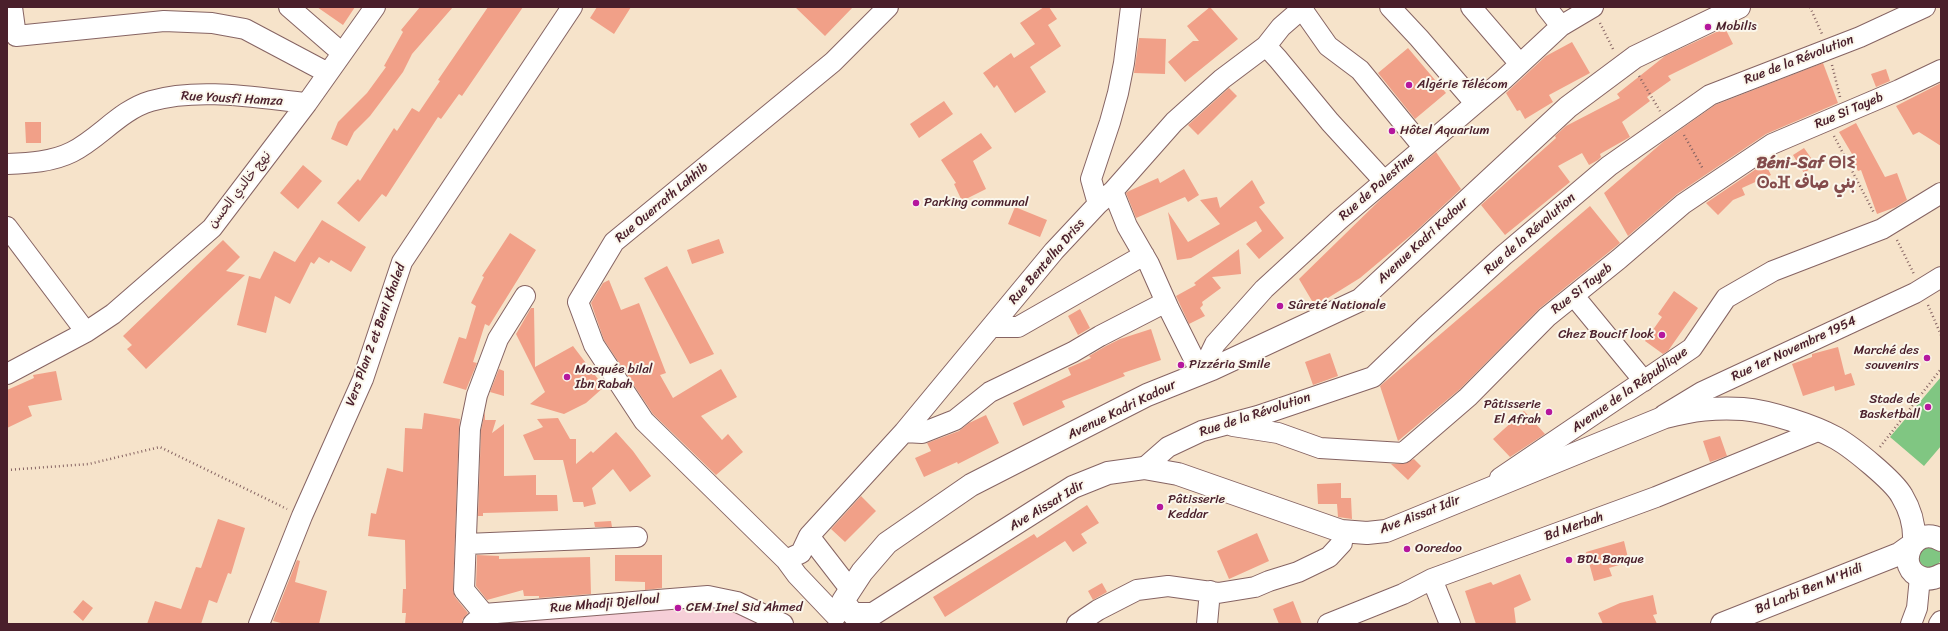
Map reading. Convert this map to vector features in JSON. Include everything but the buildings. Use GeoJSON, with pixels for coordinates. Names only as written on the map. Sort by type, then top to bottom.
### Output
{"type":"FeatureCollection","features":[{"type":"Feature","properties":{"kind":"main road","name":"Avenue Kadri Kadour"},"geometry":{"type":"LineString","coordinates":[[843,609],[862,572],[887,543],[971,485],[1147,395],[1201,373],[1360,300],[1568,107],[1626,62],[1738,7]]}},
{"type":"Feature","properties":{"kind":"main road","name":"Ave Aissat Idir"},"geometry":{"type":"LineString","coordinates":[[843,609],[873,614],[1073,487],[1108,473],[1144,468],[1178,474],[1342,531],[1367,534],[1386,531],[1665,417],[1698,409],[1745,409],[1820,430],[1837,438],[1869,462],[1906,505],[1923,513],[1939,538]]}},
{"type":"Feature","properties":{"kind":"main road"},"geometry":{"type":"LineString","coordinates":[[1906,505],[1915,528],[1913,543],[1908,557],[1912,571],[1919,576]]}},
{"type":"Feature","properties":{"kind":"main road","name":"Bd Larbi Ben M'Hidi"},"geometry":{"type":"LineString","coordinates":[[1722,624],[1875,562],[1899,554],[1913,543],[1924,537],[1939,538]]}},
{"type":"Feature","properties":{"kind":"main road"},"geometry":{"type":"LineString","coordinates":[[1875,562],[1933,579],[1941,575]]}},
{"type":"Feature","properties":{"kind":"street"},"geometry":{"type":"LineString","coordinates":[[12,7],[16,36],[164,14],[245,29],[328,73]]}},
{"type":"Feature","properties":{"kind":"street"},"geometry":{"type":"LineString","coordinates":[[289,7],[342,53]]}},
{"type":"Feature","properties":{"kind":"street","name":"نهج خالدي الحسن"},"geometry":{"type":"LineString","coordinates":[[7,374],[86,332],[113,314],[212,228],[307,103],[375,7]]}},
{"type":"Feature","properties":{"kind":"street","name":"Vers Plan 2 et Beni Khaled"},"geometry":{"type":"LineString","coordinates":[[259,624],[302,516],[363,379],[402,262],[572,7]]}},
{"type":"Feature","properties":{"kind":"street","name":"Rue Ouerrath Lahhib"},"geometry":{"type":"LineString","coordinates":[[786,560],[644,421],[594,345],[578,302],[614,242],[833,62],[888,7]]}},
{"type":"Feature","properties":{"kind":"street"},"geometry":{"type":"LineString","coordinates":[[1098,204],[1091,179],[1118,93],[1124,63],[1131,7]]}},
{"type":"Feature","properties":{"kind":"street"},"geometry":{"type":"LineString","coordinates":[[1390,7],[1419,38],[1475,104]]}},
{"type":"Feature","properties":{"kind":"street"},"geometry":{"type":"LineString","coordinates":[[1471,7],[1489,26],[1520,64]]}},
{"type":"Feature","properties":{"kind":"street"},"geometry":{"type":"LineString","coordinates":[[1546,7],[1561,26]]}},
{"type":"Feature","properties":{"kind":"street","name":"Rue de Palestine"},"geometry":{"type":"LineString","coordinates":[[1201,373],[1215,344],[1264,289],[1384,181],[1475,104],[1561,26],[1593,7]]}},
{"type":"Feature","properties":{"kind":"street","name":"Rue de la Révolution"},"geometry":{"type":"LineString","coordinates":[[1144,468],[1168,447],[1202,431],[1258,416],[1373,377],[1504,255],[1610,166],[1710,95],[1828,48],[1860,37],[1925,7]]}},
{"type":"Feature","properties":{"kind":"street"},"geometry":{"type":"LineString","coordinates":[[1303,8],[1328,46],[1360,70],[1423,147]]}},
{"type":"Feature","properties":{"kind":"street","name":"Rue Bentelha Driss"},"geometry":{"type":"LineString","coordinates":[[786,560],[801,554],[809,536],[904,432],[1054,251],[1098,204],[1113,191],[1174,122],[1222,79],[1266,46],[1281,27],[1303,8]]}},
{"type":"Feature","properties":{"kind":"street"},"geometry":{"type":"LineString","coordinates":[[1266,46],[1330,122],[1384,181]]}},
{"type":"Feature","properties":{"kind":"street","name":"Rue Si Tayeb"},"geometry":{"type":"LineString","coordinates":[[1225,424],[1278,433],[1320,448],[1403,453],[1468,397],[1547,317],[1683,204],[1772,144],[1941,70]]}},
{"type":"Feature","properties":{"kind":"street","name":"Rue Yousfi Hamza"},"geometry":{"type":"LineString","coordinates":[[7,164],[41,162],[72,152],[130,111],[149,101],[183,94],[246,97],[307,103]]}},
{"type":"Feature","properties":{"kind":"street"},"geometry":{"type":"LineString","coordinates":[[1113,191],[1127,226],[1144,255],[1201,373]]}},
{"type":"Feature","properties":{"kind":"street","name":"Avenue de la République"},"geometry":{"type":"LineString","coordinates":[[1479,493],[1692,348],[1726,298],[1773,271],[1882,229],[1941,193]]}},
{"type":"Feature","properties":{"kind":"street"},"geometry":{"type":"LineString","coordinates":[[7,227],[86,332]]}},
{"type":"Feature","properties":{"kind":"street"},"geometry":{"type":"LineString","coordinates":[[991,327],[1018,327],[1144,255]]}},
{"type":"Feature","properties":{"kind":"street","name":"Rue 1er Novembre 1954"},"geometry":{"type":"LineString","coordinates":[[1649,424],[1702,392],[1922,289],[1941,277]]}},
{"type":"Feature","properties":{"kind":"street"},"geometry":{"type":"LineString","coordinates":[[479,619],[464,590],[470,429],[477,395],[498,339],[525,296]]}},
{"type":"Feature","properties":{"kind":"street"},"geometry":{"type":"LineString","coordinates":[[1574,296],[1644,381]]}},
{"type":"Feature","properties":{"kind":"street"},"geometry":{"type":"LineString","coordinates":[[904,432],[922,433],[955,420],[990,392],[1073,352],[1100,336],[1166,302]]}},
{"type":"Feature","properties":{"kind":"street","name":"Bd Merbah"},"geometry":{"type":"LineString","coordinates":[[1328,624],[1404,594],[1432,579],[1656,497],[1820,430]]}},
{"type":"Feature","properties":{"kind":"street"},"geometry":{"type":"LineString","coordinates":[[1077,624],[1098,610],[1137,590],[1168,586],[1218,592],[1255,587],[1298,572],[1329,557],[1342,543],[1342,531]]}},
{"type":"Feature","properties":{"kind":"street"},"geometry":{"type":"LineString","coordinates":[[809,536],[843,609]]}},
{"type":"Feature","properties":{"kind":"street"},"geometry":{"type":"LineString","coordinates":[[466,544],[637,537]]}},
{"type":"Feature","properties":{"kind":"street"},"geometry":{"type":"LineString","coordinates":[[786,560],[797,576],[843,609]]}},
{"type":"Feature","properties":{"kind":"street"},"geometry":{"type":"LineString","coordinates":[[1911,624],[1917,608],[1919,576]]}},
{"type":"Feature","properties":{"kind":"street"},"geometry":{"type":"LineString","coordinates":[[1432,579],[1450,624]]}},
{"type":"Feature","properties":{"kind":"street"},"geometry":{"type":"LineString","coordinates":[[1207,624],[1210,591]]}},
{"type":"Feature","properties":{"kind":"street","name":"Rue Mhadji Djelloul"},"geometry":{"type":"LineString","coordinates":[[479,619],[708,596],[737,602],[783,624]]}},
{"type":"Feature","properties":{"kind":"path"},"geometry":{"type":"LineString","coordinates":[[1593,7],[1626,62],[1672,122],[1712,185]]}},
{"type":"Feature","properties":{"kind":"path"},"geometry":{"type":"LineString","coordinates":[[1810,7],[1828,48],[1845,113],[1833,132],[1875,216],[1890,224],[1922,289],[1941,335]]}},
{"type":"Feature","properties":{"kind":"path"},"geometry":{"type":"LineString","coordinates":[[1869,462],[1941,368]]}},
{"type":"Feature","properties":{"kind":"path"},"geometry":{"type":"LineString","coordinates":[[7,470],[89,464],[160,447],[302,516]]}},
{"type":"Feature","properties":{"kind":"shaded area","name":"CEM Inel Sid Ahmed"},"geometry":{"type":"Polygon","coordinates":[[[737,602],[765,624],[473,624],[737,602]]]}},
{"type":"Feature","properties":{"kind":"green space","name":"Stade de Basketball"},"geometry":{"type":"Polygon","coordinates":[[[1941,377],[1941,446],[1924,466],[1890,437],[1941,377]]]}},
{"type":"Feature","properties":{"kind":"green space"},"geometry":{"type":"Polygon","coordinates":[[[1930,546],[1938,549],[1941,557],[1938,565],[1930,568],[1922,565],[1919,557],[1922,549],[1930,546]]]}},
{"type":"Feature","properties":{"kind":"place","name":"Mobilis"},"geometry":{"type":"Point","coordinates":[1708,27]}},
{"type":"Feature","properties":{"kind":"place","name":"Algérie Télécom"},"geometry":{"type":"Point","coordinates":[1409,85]}},
{"type":"Feature","properties":{"kind":"place","name":"Hôtel Aquarium"},"geometry":{"type":"Point","coordinates":[1392,131]}},
{"type":"Feature","properties":{"kind":"place","name":"Parking communal"},"geometry":{"type":"Point","coordinates":[916,203]}},
{"type":"Feature","properties":{"kind":"place","name":"Sûreté Nationale"},"geometry":{"type":"Point","coordinates":[1280,306]}},
{"type":"Feature","properties":{"kind":"place","name":"Chez Boucif look"},"geometry":{"type":"Point","coordinates":[1662,335]}},
{"type":"Feature","properties":{"kind":"place","name":"Marché des souvenirs"},"geometry":{"type":"Point","coordinates":[1927,358]}},
{"type":"Feature","properties":{"kind":"place","name":"Pizzéria Smile"},"geometry":{"type":"Point","coordinates":[1181,365]}},
{"type":"Feature","properties":{"kind":"place","name":"Mosquée bilal Ibn Rabah"},"geometry":{"type":"Point","coordinates":[567,377]}},
{"type":"Feature","properties":{"kind":"place","name":"Stade de Basketball"},"geometry":{"type":"Point","coordinates":[1928,407]}},
{"type":"Feature","properties":{"kind":"place","name":"Pâtisserie El Afrah"},"geometry":{"type":"Point","coordinates":[1549,412]}},
{"type":"Feature","properties":{"kind":"place","name":"Pâtisserie Keddar"},"geometry":{"type":"Point","coordinates":[1160,507]}},
{"type":"Feature","properties":{"kind":"place","name":"Ooredoo"},"geometry":{"type":"Point","coordinates":[1407,549]}},
{"type":"Feature","properties":{"kind":"place","name":"BDL Banque"},"geometry":{"type":"Point","coordinates":[1569,560]}},
{"type":"Feature","properties":{"kind":"place","name":"CEM Inel Sid Ahmed"},"geometry":{"type":"Point","coordinates":[678,608]}},
{"type":"Feature","properties":{"kind":"district","name":"Béni-Saf ⴱⵏⵉ ⵙⴰⴼ بني صاف"},"geometry":{"type":"Point","coordinates":[1806,174]}}]}
